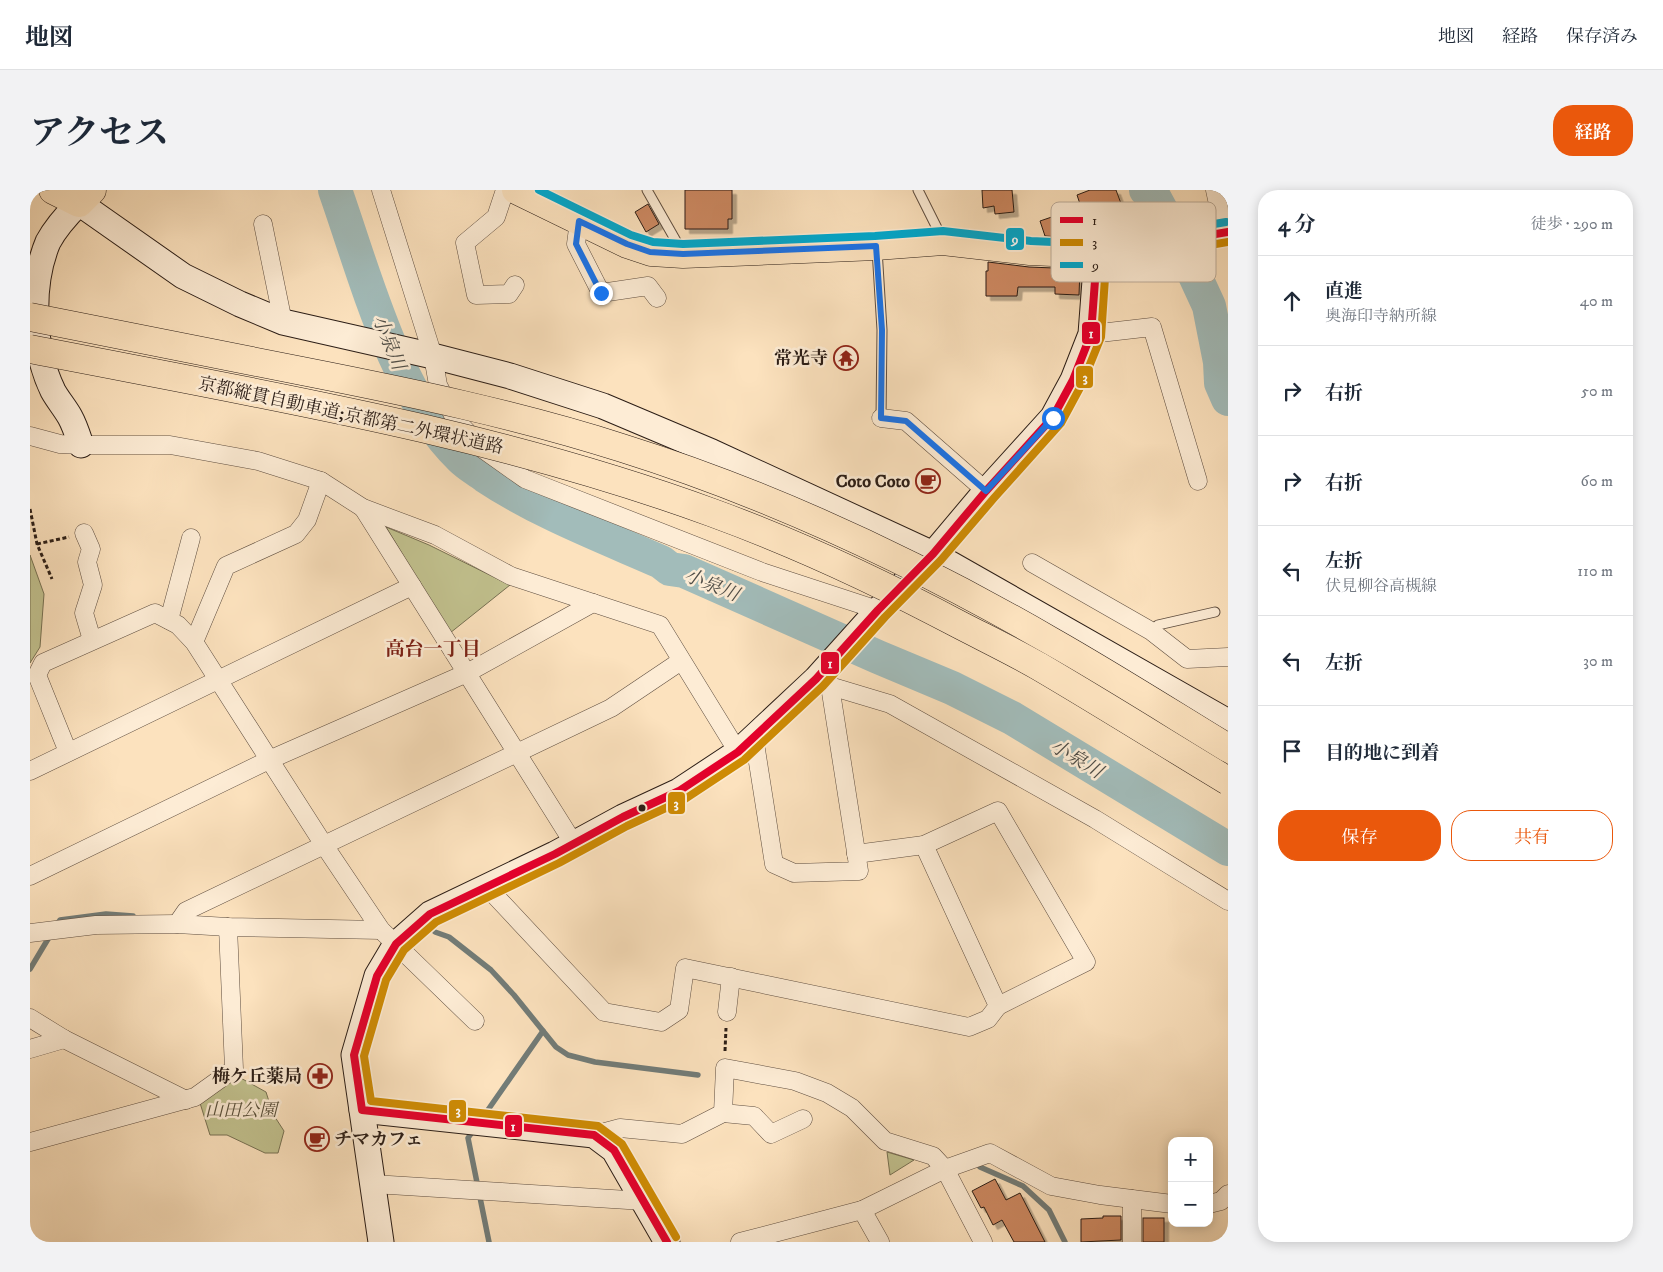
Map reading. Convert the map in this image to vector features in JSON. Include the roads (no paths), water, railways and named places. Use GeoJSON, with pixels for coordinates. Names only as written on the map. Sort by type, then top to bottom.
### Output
{"type":"FeatureCollection","features":[{"type":"Feature","properties":{"kind":"main road"},"geometry":{"type":"LineString","coordinates":[[53,190],[85,196]]}},
{"type":"Feature","properties":{"kind":"main road"},"geometry":{"type":"LineString","coordinates":[[516,190],[627,244],[650,252],[683,254],[876,246],[943,241],[1051,252]]}},
{"type":"Feature","properties":{"kind":"main road","name":"京都縦貫自動車道;京都第二外環状道路"},"geometry":{"type":"LineString","coordinates":[[30,318],[383,387],[508,416],[622,447],[727,485],[840,531],[939,580],[1051,640],[1228,748]]}},
{"type":"Feature","properties":{"kind":"main road","name":"京都縦貫自動車道;京都第二外環状道路"},"geometry":{"type":"LineString","coordinates":[[30,349],[376,416],[490,444],[610,478],[715,514],[826,560],[950,620],[1038,666],[1228,781]]}},
{"type":"Feature","properties":{"kind":"street"},"geometry":{"type":"LineString","coordinates":[[381,190],[438,384],[456,419],[484,450],[525,479],[874,614]]}},
{"type":"Feature","properties":{"kind":"street"},"geometry":{"type":"LineString","coordinates":[[505,190],[496,217],[466,243],[476,295],[509,294],[515,285]]}},
{"type":"Feature","properties":{"kind":"street"},"geometry":{"type":"LineString","coordinates":[[1215,190],[1226,232]]}},
{"type":"Feature","properties":{"kind":"street"},"geometry":{"type":"LineString","coordinates":[[82,446],[70,418],[53,390],[36,343],[33,300],[38,267],[47,243],[63,220],[85,196],[183,276],[240,304],[283,322],[429,355],[510,376],[604,406],[712,452],[933,554],[1228,722]]}},
{"type":"Feature","properties":{"kind":"street"},"geometry":{"type":"LineString","coordinates":[[579,221],[576,244],[601,293],[648,286],[657,298]]}},
{"type":"Feature","properties":{"kind":"street"},"geometry":{"type":"LineString","coordinates":[[263,224],[283,322]]}},
{"type":"Feature","properties":{"kind":"street"},"geometry":{"type":"LineString","coordinates":[[30,933],[96,925],[177,924],[389,937],[430,914],[679,791],[746,744],[824,678],[874,614],[933,554],[986,491],[1053,418],[1074,380],[1091,334],[1095,282]]}},
{"type":"Feature","properties":{"kind":"street"},"geometry":{"type":"LineString","coordinates":[[1091,334],[1152,327],[1198,481]]}},
{"type":"Feature","properties":{"kind":"street"},"geometry":{"type":"LineString","coordinates":[[881,418],[906,421],[986,491]]}},
{"type":"Feature","properties":{"kind":"street"},"geometry":{"type":"LineString","coordinates":[[30,436],[60,444],[82,446],[170,445],[258,461],[321,481],[363,508],[435,535],[511,576],[660,625],[681,660],[746,744],[774,864],[794,873],[859,871],[824,678]]}},
{"type":"Feature","properties":{"kind":"street"},"geometry":{"type":"LineString","coordinates":[[194,642],[226,566],[296,534],[307,520],[321,481]]}},
{"type":"Feature","properties":{"kind":"street"},"geometry":{"type":"LineString","coordinates":[[363,508],[574,844]]}},
{"type":"Feature","properties":{"kind":"street"},"geometry":{"type":"LineString","coordinates":[[84,533],[92,549],[87,562],[93,585],[84,613],[92,640]]}},
{"type":"Feature","properties":{"kind":"street"},"geometry":{"type":"LineString","coordinates":[[169,620],[191,538]]}},
{"type":"Feature","properties":{"kind":"street"},"geometry":{"type":"LineString","coordinates":[[1032,563],[1151,631],[1187,659],[1228,657]]}},
{"type":"Feature","properties":{"kind":"street"},"geometry":{"type":"LineString","coordinates":[[30,771],[412,586]]}},
{"type":"Feature","properties":{"kind":"street"},"geometry":{"type":"LineString","coordinates":[[30,876],[269,760],[467,673],[593,603]]}},
{"type":"Feature","properties":{"kind":"street"},"geometry":{"type":"LineString","coordinates":[[68,752],[37,674],[43,663],[155,613],[178,625],[194,642],[324,845],[389,937],[476,1021]]}},
{"type":"Feature","properties":{"kind":"street"},"geometry":{"type":"LineString","coordinates":[[177,924],[186,911],[611,708],[681,660]]}},
{"type":"Feature","properties":{"kind":"street"},"geometry":{"type":"LineString","coordinates":[[824,678],[890,704],[1095,819],[1228,901]]}},
{"type":"Feature","properties":{"kind":"street"},"geometry":{"type":"LineString","coordinates":[[486,886],[604,1012],[661,1022],[679,1010],[685,968],[968,1027],[988,1019],[998,1006],[1086,962],[998,811],[924,845],[856,854]]}},
{"type":"Feature","properties":{"kind":"street"},"geometry":{"type":"LineString","coordinates":[[924,845],[998,1006]]}},
{"type":"Feature","properties":{"kind":"street"},"geometry":{"type":"LineString","coordinates":[[30,1142],[195,1097],[234,1069],[228,927]]}},
{"type":"Feature","properties":{"kind":"street"},"geometry":{"type":"LineString","coordinates":[[381,1242],[354,1055],[389,937]]}},
{"type":"Feature","properties":{"kind":"street"},"geometry":{"type":"LineString","coordinates":[[727,1012],[731,977]]}},
{"type":"Feature","properties":{"kind":"street"},"geometry":{"type":"LineString","coordinates":[[30,1018],[64,1039],[186,1100]]}},
{"type":"Feature","properties":{"kind":"street"},"geometry":{"type":"LineString","coordinates":[[30,1049],[64,1039]]}},
{"type":"Feature","properties":{"kind":"street"},"geometry":{"type":"LineString","coordinates":[[723,1113],[725,1068],[795,1081],[828,1093],[852,1108],[885,1141],[933,1156],[945,1169],[983,1242]]}},
{"type":"Feature","properties":{"kind":"street"},"geometry":{"type":"LineString","coordinates":[[362,1110],[594,1135],[620,1128],[682,1134],[723,1113],[754,1116],[771,1134],[803,1119]]}},
{"type":"Feature","properties":{"kind":"street"},"geometry":{"type":"LineString","coordinates":[[594,1135],[614,1150],[667,1242]]}},
{"type":"Feature","properties":{"kind":"street"},"geometry":{"type":"LineString","coordinates":[[740,1242],[777,1238],[862,1210],[945,1169],[990,1153],[1052,1186],[1100,1195],[1168,1203]]}},
{"type":"Feature","properties":{"kind":"street"},"geometry":{"type":"LineString","coordinates":[[372,1184],[644,1201]]}},
{"type":"Feature","properties":{"kind":"street"},"geometry":{"type":"LineString","coordinates":[[1213,1203],[1221,1201],[1228,1194]]}},
{"type":"Feature","properties":{"kind":"street"},"geometry":{"type":"LineString","coordinates":[[1132,1198],[1132,1242]]}},
{"type":"Feature","properties":{"kind":"street"},"geometry":{"type":"LineString","coordinates":[[862,1210],[880,1242]]}},
{"type":"Feature","properties":{"kind":"lane"},"geometry":{"type":"LineString","coordinates":[[647,190],[683,254]]}},
{"type":"Feature","properties":{"kind":"lane"},"geometry":{"type":"LineString","coordinates":[[918,190],[943,241]]}},
{"type":"Feature","properties":{"kind":"lane"},"geometry":{"type":"LineString","coordinates":[[876,246],[882,330],[881,418]]}},
{"type":"Feature","properties":{"kind":"lane"},"geometry":{"type":"LineString","coordinates":[[1151,631],[1158,625],[1215,612]]}},
{"type":"Feature","properties":{"kind":"waterway","name":"小泉川"},"geometry":{"type":"LineString","coordinates":[[335,190],[384,332],[400,367],[418,401],[438,432],[461,458],[470,465],[506,489],[571,523],[661,562],[670,569],[684,571],[952,688],[1012,718],[1228,849]]}},
{"type":"Feature","properties":{"kind":"waterway"},"geometry":{"type":"LineString","coordinates":[[1146,190],[1157,202]]}},
{"type":"Feature","properties":{"kind":"waterway"},"geometry":{"type":"LineString","coordinates":[[1198,282],[1209,306],[1220,362],[1221,383],[1228,399]]}},
{"type":"Feature","properties":{"kind":"waterway"},"geometry":{"type":"LineString","coordinates":[[56,926],[60,920],[106,914],[133,916]]}},
{"type":"Feature","properties":{"kind":"waterway"},"geometry":{"type":"LineString","coordinates":[[435,932],[449,937],[491,970],[556,1047],[568,1055],[595,1062],[698,1075]]}},
{"type":"Feature","properties":{"kind":"waterway"},"geometry":{"type":"LineString","coordinates":[[30,969],[51,934]]}},
{"type":"Feature","properties":{"kind":"waterway"},"geometry":{"type":"LineString","coordinates":[[483,1117],[543,1031]]}},
{"type":"Feature","properties":{"kind":"waterway"},"geometry":{"type":"LineString","coordinates":[[475,1128],[468,1138],[489,1242]]}},
{"type":"Feature","properties":{"kind":"waterway"},"geometry":{"type":"LineString","coordinates":[[980,1167],[1023,1186],[1049,1210],[1065,1242]]}},
{"type":"Feature","properties":{"kind":"place","name":"常光寺"},"geometry":{"type":"Point","coordinates":[846,358]}},
{"type":"Feature","properties":{"kind":"place","name":"Coto Coto"},"geometry":{"type":"Point","coordinates":[928,481]}},
{"type":"Feature","properties":{"kind":"place","name":"梅ケ丘薬局"},"geometry":{"type":"Point","coordinates":[320,1076]}},
{"type":"Feature","properties":{"kind":"place","name":"チマカフェ"},"geometry":{"type":"Point","coordinates":[317,1139]}},
{"type":"Feature","properties":{"kind":"district","name":"高台一丁目"},"geometry":{"type":"Point","coordinates":[433,648]}},
{"type":"Feature","properties":{"kind":"park label","name":"山田公園"},"geometry":{"type":"Point","coordinates":[241,1110]}}]}
